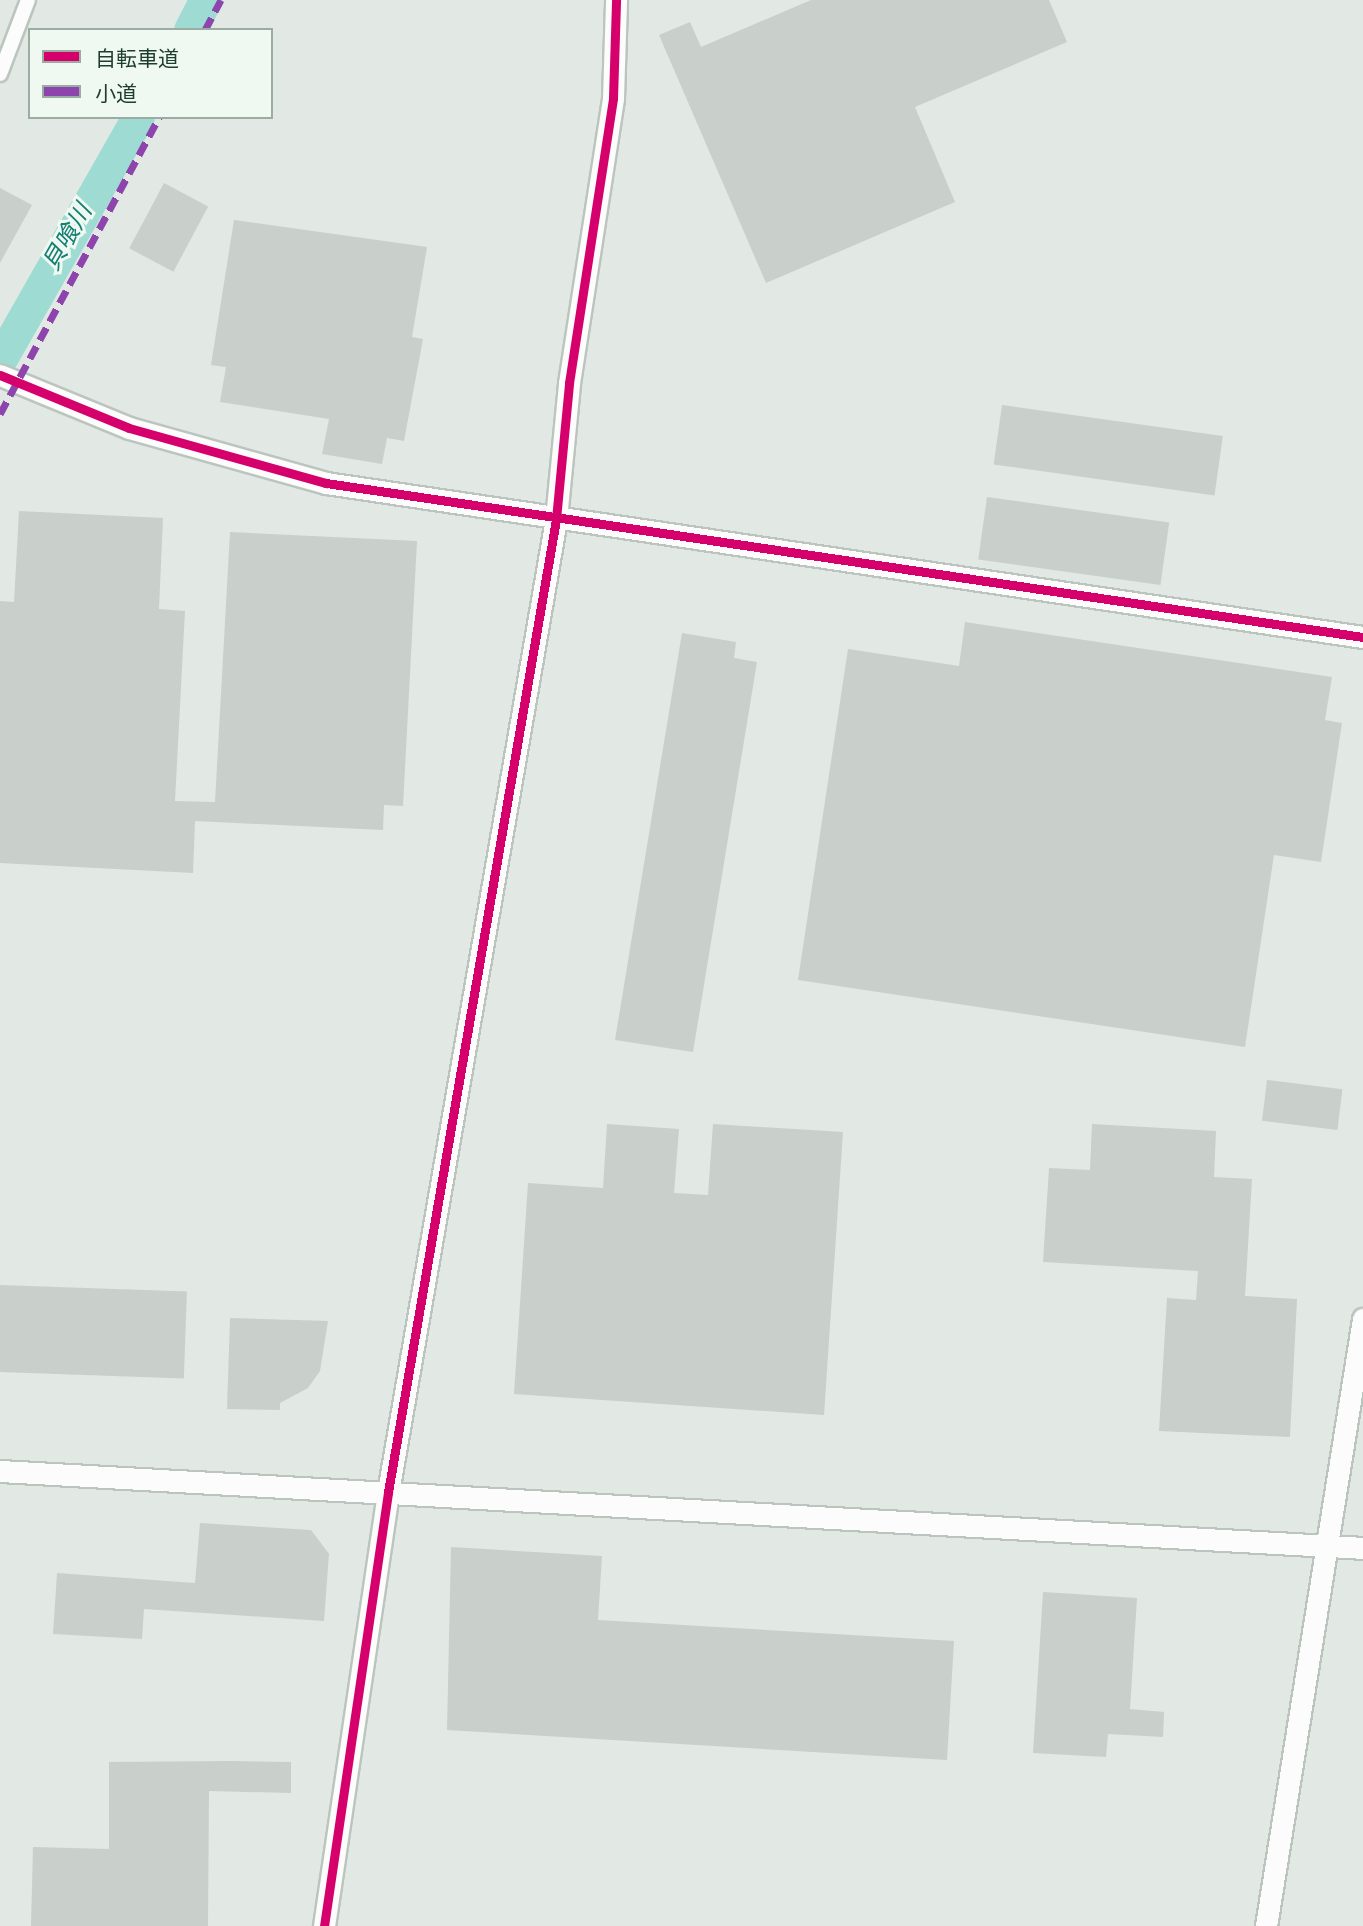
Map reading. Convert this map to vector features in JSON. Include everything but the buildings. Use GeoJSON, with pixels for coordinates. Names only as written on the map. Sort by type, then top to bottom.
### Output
{"type":"FeatureCollection","features":[{"type":"Feature","properties":{"kind":"street"},"geometry":{"type":"LineString","coordinates":[[0,74],[28,0]]}},
{"type":"Feature","properties":{"kind":"street"},"geometry":{"type":"LineString","coordinates":[[324,1926],[388,1492],[556,519],[569,383],[613,99],[616,0]]}},
{"type":"Feature","properties":{"kind":"street"},"geometry":{"type":"LineString","coordinates":[[5,377],[129,428],[237,462],[326,484],[1363,637]]}},
{"type":"Feature","properties":{"kind":"street"},"geometry":{"type":"LineString","coordinates":[[1266,1926],[1324,1546],[1363,1319]]}},
{"type":"Feature","properties":{"kind":"street"},"geometry":{"type":"LineString","coordinates":[[0,1471],[1363,1548]]}},
{"type":"Feature","properties":{"kind":"waterway","name":"貝喰川"},"geometry":{"type":"LineString","coordinates":[[191,28],[205,0]]}},
{"type":"Feature","properties":{"kind":"waterway","name":"貝喰川"},"geometry":{"type":"LineString","coordinates":[[0,360],[137,119]]}},
{"type":"Feature","properties":{"kind":"marked path"},"geometry":{"type":"LineString","coordinates":[[206,28],[221,0]]}},
{"type":"Feature","properties":{"kind":"marked path"},"geometry":{"type":"LineString","coordinates":[[0,414],[158,119]]}},
{"type":"Feature","properties":{"kind":"cycle path"},"geometry":{"type":"LineString","coordinates":[[324,1926],[388,1492],[556,519],[569,383],[613,98],[616,0]]}},
{"type":"Feature","properties":{"kind":"cycle path"},"geometry":{"type":"LineString","coordinates":[[0,375],[129,428],[326,483],[1363,637]]}}]}
